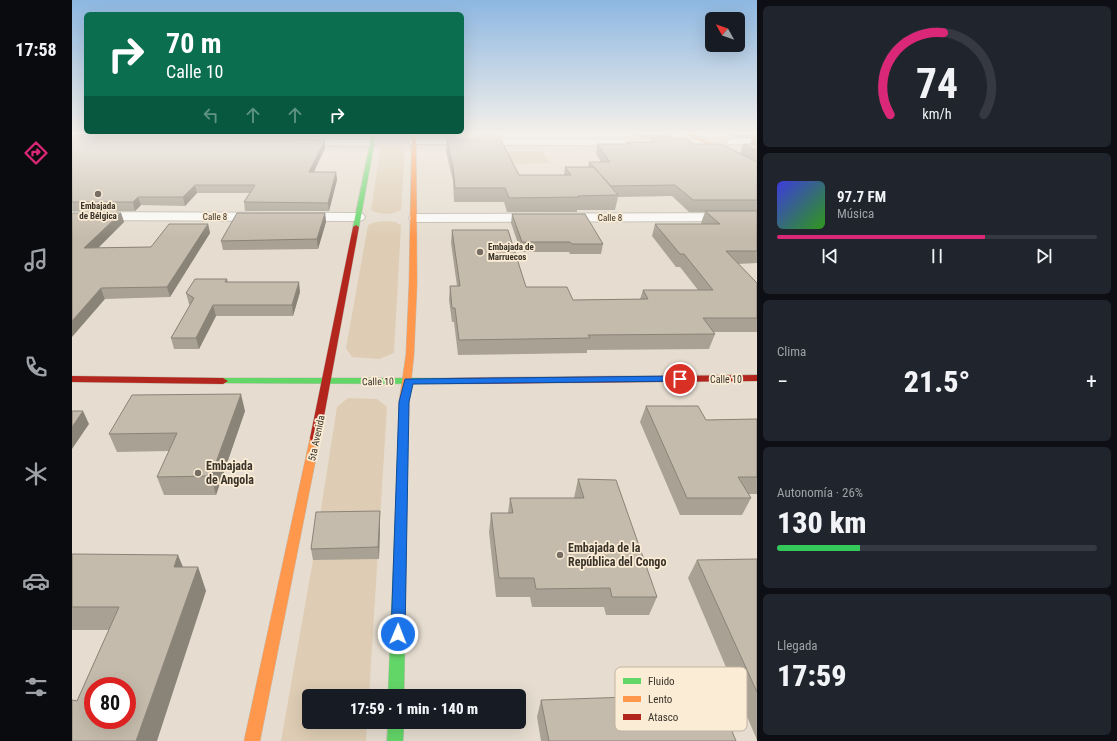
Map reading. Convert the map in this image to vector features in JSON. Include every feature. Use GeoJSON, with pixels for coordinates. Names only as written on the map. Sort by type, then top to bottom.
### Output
{"type":"FeatureCollection","features":[{"type":"Feature","properties":{"kind":"main road","name":"5ta Avenida"},"geometry":{"type":"LineString","coordinates":[[252,741],[327,382],[367,169]]}},
{"type":"Feature","properties":{"kind":"main road"},"geometry":{"type":"LineString","coordinates":[[396,689],[404,402],[409,381],[416,218],[415,169]]}},
{"type":"Feature","properties":{"kind":"main road","name":"Calle 10"},"geometry":{"type":"LineString","coordinates":[[72,379],[327,382],[757,378]]}},
{"type":"Feature","properties":{"kind":"main road"},"geometry":{"type":"LineString","coordinates":[[395,741],[396,729]]}},
{"type":"Feature","properties":{"kind":"street","name":"Calle 8"},"geometry":{"type":"LineString","coordinates":[[72,216],[358,217]]}},
{"type":"Feature","properties":{"kind":"street","name":"Calle 8"},"geometry":{"type":"LineString","coordinates":[[416,218],[757,217]]}},
{"type":"Feature","properties":{"kind":"shaded area"},"geometry":{"type":"Polygon","coordinates":[[[377,169],[404,169],[401,210],[386,214],[371,210],[377,169]]]}},
{"type":"Feature","properties":{"kind":"shaded area"},"geometry":{"type":"Polygon","coordinates":[[[375,222],[395,222],[401,225],[394,353],[379,359],[352,357],[346,348],[368,225],[375,222]]]}},
{"type":"Feature","properties":{"kind":"shaded area"},"geometry":{"type":"Polygon","coordinates":[[[348,398],[377,399],[387,407],[369,689],[302,689],[302,729],[367,729],[366,741],[281,741],[313,560],[337,407],[348,398]]]}},
{"type":"Feature","properties":{"kind":"building"},"geometry":{"type":"Polygon","coordinates":[[[72,169],[311,169],[309,172],[336,172],[328,203],[244,202],[255,185],[195,185],[183,197],[138,197],[133,202],[72,202],[72,169]]]}},
{"type":"Feature","properties":{"kind":"building"},"geometry":{"type":"Polygon","coordinates":[[[453,169],[516,169],[519,175],[571,175],[566,169],[595,169],[618,195],[509,198],[505,188],[455,188],[453,169]]]}},
{"type":"Feature","properties":{"kind":"building"},"geometry":{"type":"Polygon","coordinates":[[[595,169],[757,169],[757,200],[693,200],[675,185],[611,186],[595,169]]]}},
{"type":"Feature","properties":{"kind":"building"},"geometry":{"type":"Polygon","coordinates":[[[705,211],[757,211],[757,251],[726,251],[757,283],[757,318],[703,318],[715,334],[588,335],[590,338],[459,340],[455,308],[452,308],[450,286],[460,286],[452,230],[508,230],[526,287],[567,287],[573,300],[648,299],[643,290],[713,290],[684,254],[680,254],[655,224],[720,224],[705,211]]]}},
{"type":"Feature","properties":{"kind":"building"},"geometry":{"type":"Polygon","coordinates":[[[72,213],[121,213],[84,248],[151,247],[169,224],[208,224],[167,287],[101,288],[72,321],[72,213]]]}},
{"type":"Feature","properties":{"kind":"building"},"geometry":{"type":"Polygon","coordinates":[[[237,213],[325,213],[317,239],[221,241],[237,213]]]}},
{"type":"Feature","properties":{"kind":"building"},"geometry":{"type":"Polygon","coordinates":[[[512,214],[585,214],[603,244],[522,242],[512,214]]]}},
{"type":"Feature","properties":{"kind":"building"},"geometry":{"type":"Polygon","coordinates":[[[195,279],[227,279],[225,282],[299,282],[292,305],[213,305],[196,338],[171,338],[194,298],[186,293],[195,279]]]}},
{"type":"Feature","properties":{"kind":"building","name":"Embajada de Angola"},"geometry":{"type":"Polygon","coordinates":[[[241,394],[211,476],[157,477],[177,433],[109,434],[132,395],[241,394]]]}},
{"type":"Feature","properties":{"kind":"building"},"geometry":{"type":"Polygon","coordinates":[[[646,406],[698,406],[706,420],[757,419],[757,477],[738,477],[751,498],[687,498],[646,406]]]}},
{"type":"Feature","properties":{"kind":"building"},"geometry":{"type":"Polygon","coordinates":[[[72,411],[83,411],[72,427],[72,411]]]}},
{"type":"Feature","properties":{"kind":"building","name":"Embajada de la República del Congo"},"geometry":{"type":"Polygon","coordinates":[[[578,479],[616,480],[657,597],[612,597],[610,588],[536,589],[534,578],[499,578],[491,513],[513,513],[510,498],[584,498],[578,479]]]}},
{"type":"Feature","properties":{"kind":"building"},"geometry":{"type":"Polygon","coordinates":[[[380,511],[378,547],[311,549],[316,512],[380,511]]]}},
{"type":"Feature","properties":{"kind":"building"},"geometry":{"type":"Polygon","coordinates":[[[72,554],[178,555],[174,567],[198,567],[136,741],[72,741],[72,700],[77,701],[84,685],[84,729],[136,729],[136,677],[88,677],[119,607],[72,607],[72,554]]]}},
{"type":"Feature","properties":{"kind":"building"},"geometry":{"type":"Polygon","coordinates":[[[757,559],[757,692],[747,667],[746,667],[697,560],[757,559]]]}},
{"type":"Feature","properties":{"kind":"building"},"geometry":{"type":"Polygon","coordinates":[[[615,697],[615,731],[732,731],[736,741],[549,741],[541,700],[615,697]]]}},
{"type":"Feature","properties":{"kind":"traffic: fast"},"geometry":{"type":"LineString","coordinates":[[356,227],[367,169]]}},
{"type":"Feature","properties":{"kind":"traffic: fast"},"geometry":{"type":"LineString","coordinates":[[223,381],[448,381]]}},
{"type":"Feature","properties":{"kind":"traffic: fast"},"geometry":{"type":"LineString","coordinates":[[396,689],[403,444]]}},
{"type":"Feature","properties":{"kind":"traffic: fast"},"geometry":{"type":"LineString","coordinates":[[395,741],[396,729]]}},
{"type":"Feature","properties":{"kind":"traffic: slow"},"geometry":{"type":"LineString","coordinates":[[403,444],[404,402],[410,354],[413,284],[414,169]]}},
{"type":"Feature","properties":{"kind":"traffic: slow"},"geometry":{"type":"LineString","coordinates":[[252,741],[315,438]]}},
{"type":"Feature","properties":{"kind":"traffic: jam"},"geometry":{"type":"LineString","coordinates":[[315,438],[356,227]]}},
{"type":"Feature","properties":{"kind":"traffic: jam"},"geometry":{"type":"LineString","coordinates":[[448,381],[757,378]]}},
{"type":"Feature","properties":{"kind":"traffic: jam"},"geometry":{"type":"LineString","coordinates":[[72,379],[223,381]]}},
{"type":"Feature","properties":{"kind":"place","name":"Embajada de Bélgica"},"geometry":{"type":"Point","coordinates":[98,194]}},
{"type":"Feature","properties":{"kind":"place","name":"Embajada de Marruecos"},"geometry":{"type":"Point","coordinates":[480,252]}},
{"type":"Feature","properties":{"kind":"place","name":"Embajada de Angola"},"geometry":{"type":"Point","coordinates":[198,473]}},
{"type":"Feature","properties":{"kind":"place","name":"Embajada de la República del Congo"},"geometry":{"type":"Point","coordinates":[560,555]}},
{"type":"Feature","properties":{"kind":"route"},"geometry":{"type":"LineString","coordinates":[[398,634],[404,402],[409,381],[680,379]]}}]}
